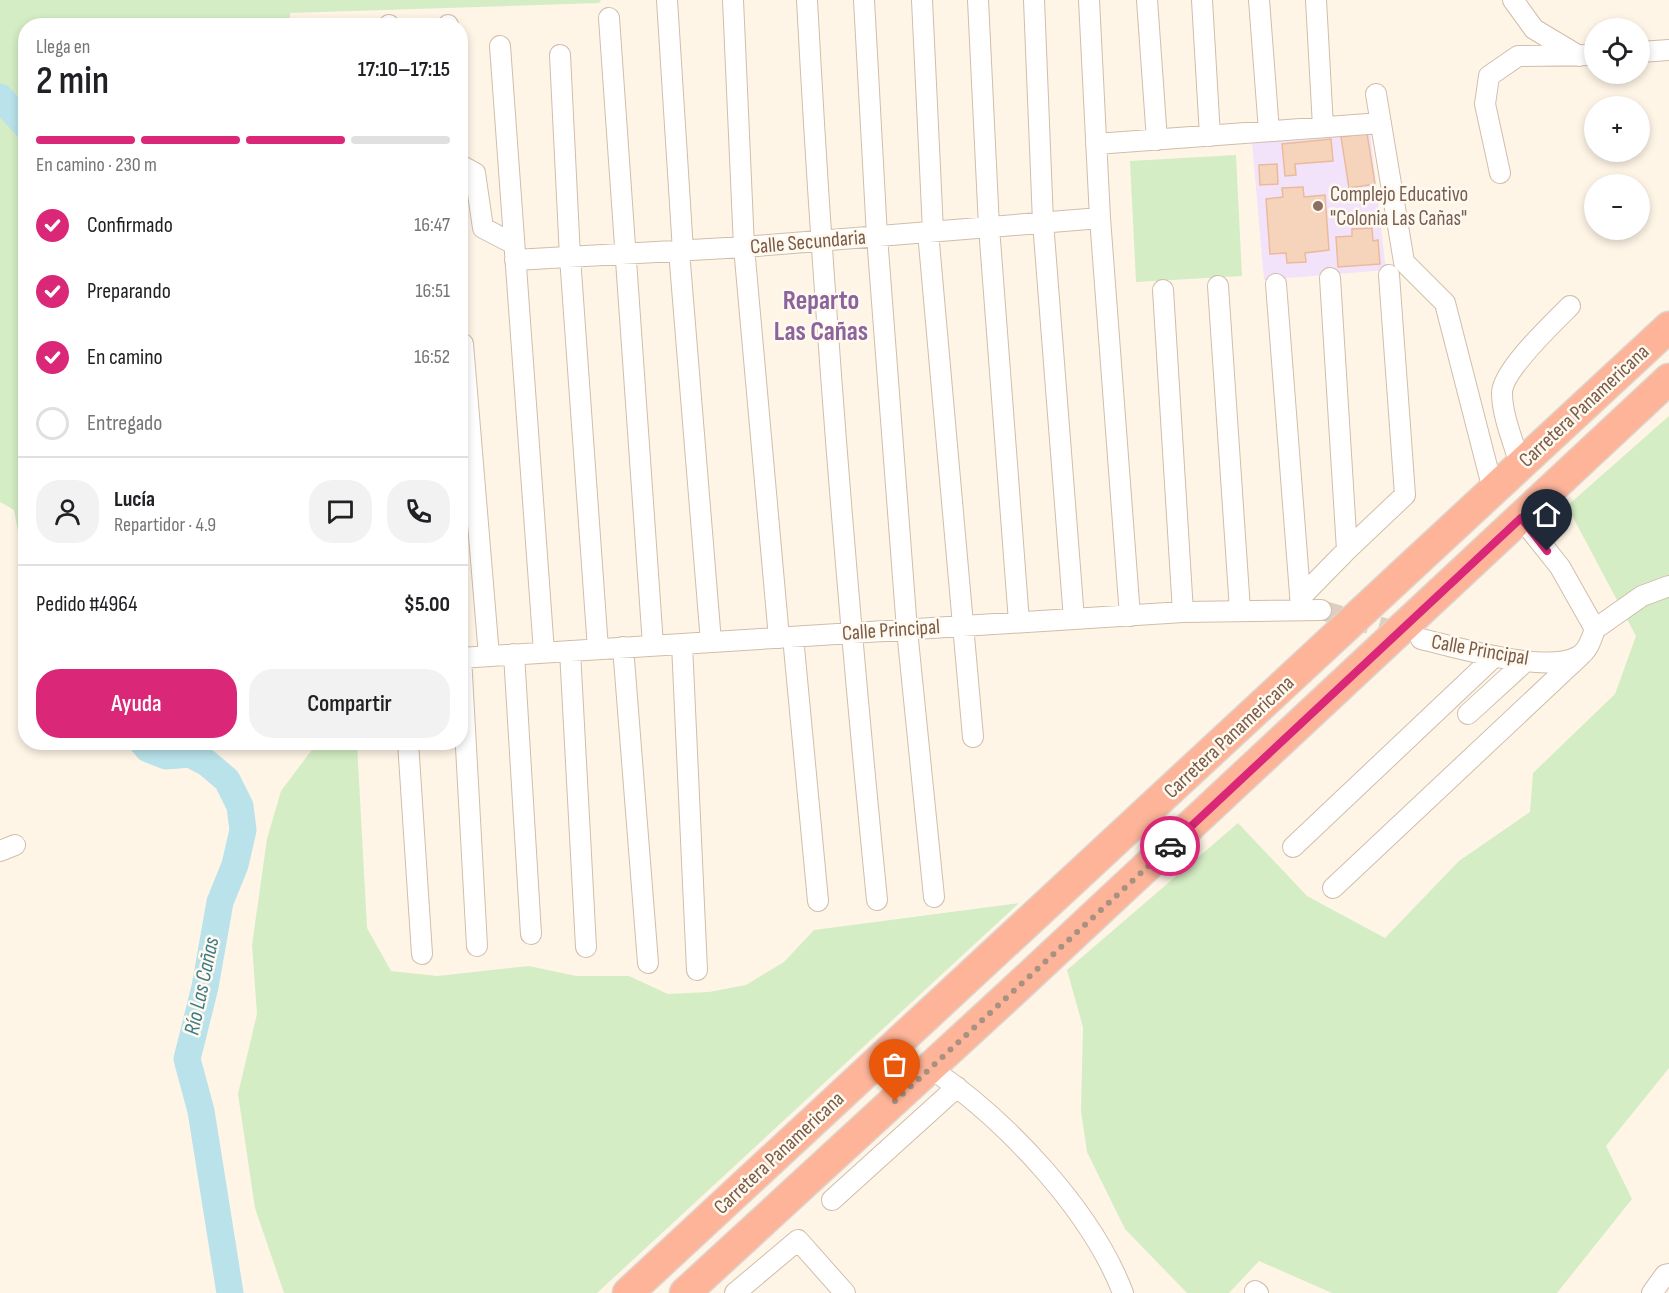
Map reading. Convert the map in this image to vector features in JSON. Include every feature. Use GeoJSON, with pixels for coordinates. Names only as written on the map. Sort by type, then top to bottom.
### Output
{"type":"FeatureCollection","features":[{"type":"Feature","properties":{"kind":"highway","name":"Carretera Panamericana"},"geometry":{"type":"LineString","coordinates":[[628,1293],[1669,327]]}},
{"type":"Feature","properties":{"kind":"highway","name":"Carretera Panamericana"},"geometry":{"type":"LineString","coordinates":[[685,1293],[1009,995],[1416,629],[1521,518],[1669,379]]}},
{"type":"Feature","properties":{"kind":"highway"},"geometry":{"type":"LineString","coordinates":[[1384,593],[1416,629]]}},
{"type":"Feature","properties":{"kind":"highway"},"geometry":{"type":"LineString","coordinates":[[981,966],[1009,995]]}},
{"type":"Feature","properties":{"kind":"street"},"geometry":{"type":"LineString","coordinates":[[667,0],[681,251],[711,642]]}},
{"type":"Feature","properties":{"kind":"street"},"geometry":{"type":"LineString","coordinates":[[733,0],[744,247],[786,637],[818,901]]}},
{"type":"Feature","properties":{"kind":"street"},"geometry":{"type":"LineString","coordinates":[[807,0],[820,240],[851,633],[878,900]]}},
{"type":"Feature","properties":{"kind":"street"},"geometry":{"type":"LineString","coordinates":[[864,0],[877,236],[907,630],[934,897]]}},
{"type":"Feature","properties":{"kind":"street"},"geometry":{"type":"LineString","coordinates":[[922,0],[931,231],[961,626],[973,737]]}},
{"type":"Feature","properties":{"kind":"street"},"geometry":{"type":"LineString","coordinates":[[978,0],[989,227],[1019,622]]}},
{"type":"Feature","properties":{"kind":"street"},"geometry":{"type":"LineString","coordinates":[[1034,0],[1043,222],[1074,619]]}},
{"type":"Feature","properties":{"kind":"street"},"geometry":{"type":"LineString","coordinates":[[1089,0],[1100,218],[1130,616]]}},
{"type":"Feature","properties":{"kind":"street"},"geometry":{"type":"LineString","coordinates":[[1147,0],[1157,140]]}},
{"type":"Feature","properties":{"kind":"street"},"geometry":{"type":"LineString","coordinates":[[1202,0],[1210,136]]}},
{"type":"Feature","properties":{"kind":"street"},"geometry":{"type":"LineString","coordinates":[[1259,0],[1269,131]]}},
{"type":"Feature","properties":{"kind":"street"},"geometry":{"type":"LineString","coordinates":[[1316,0],[1323,127]]}},
{"type":"Feature","properties":{"kind":"street"},"geometry":{"type":"LineString","coordinates":[[1513,0],[1533,29],[1584,54]]}},
{"type":"Feature","properties":{"kind":"street"},"geometry":{"type":"LineString","coordinates":[[609,18],[653,645]]}},
{"type":"Feature","properties":{"kind":"street"},"geometry":{"type":"LineString","coordinates":[[500,46],[544,652]]}},
{"type":"Feature","properties":{"kind":"street"},"geometry":{"type":"LineString","coordinates":[[1650,51],[1669,50]]}},
{"type":"Feature","properties":{"kind":"street"},"geometry":{"type":"LineString","coordinates":[[560,55],[570,257],[598,649]]}},
{"type":"Feature","properties":{"kind":"street"},"geometry":{"type":"LineString","coordinates":[[1500,173],[1485,104],[1490,76],[1518,56],[1584,55]]}},
{"type":"Feature","properties":{"kind":"street"},"geometry":{"type":"LineString","coordinates":[[1376,94],[1404,262],[1445,303],[1493,490]]}},
{"type":"Feature","properties":{"kind":"street"},"geometry":{"type":"LineString","coordinates":[[1096,144],[1381,123]]}},
{"type":"Feature","properties":{"kind":"street"},"geometry":{"type":"LineString","coordinates":[[468,170],[475,174],[483,228],[514,252]]}},
{"type":"Feature","properties":{"kind":"street","name":"Calle Secundaria"},"geometry":{"type":"LineString","coordinates":[[514,252],[570,257],[681,251],[1100,218]]}},
{"type":"Feature","properties":{"kind":"street"},"geometry":{"type":"LineString","coordinates":[[1300,604],[1347,550],[1405,495],[1389,275]]}},
{"type":"Feature","properties":{"kind":"street"},"geometry":{"type":"LineString","coordinates":[[1330,278],[1347,550]]}},
{"type":"Feature","properties":{"kind":"street"},"geometry":{"type":"LineString","coordinates":[[1276,284],[1300,604]]}},
{"type":"Feature","properties":{"kind":"street"},"geometry":{"type":"LineString","coordinates":[[1218,286],[1240,610]]}},
{"type":"Feature","properties":{"kind":"street"},"geometry":{"type":"LineString","coordinates":[[1163,290],[1183,612]]}},
{"type":"Feature","properties":{"kind":"street"},"geometry":{"type":"LineString","coordinates":[[1520,465],[1501,391],[1508,376],[1531,346],[1570,306]]}},
{"type":"Feature","properties":{"kind":"street"},"geometry":{"type":"LineString","coordinates":[[468,404],[489,656]]}},
{"type":"Feature","properties":{"kind":"street"},"geometry":{"type":"LineString","coordinates":[[1333,888],[1580,656],[1592,641],[1594,629],[1560,567],[1521,518]]}},
{"type":"Feature","properties":{"kind":"street"},"geometry":{"type":"LineString","coordinates":[[1594,629],[1642,596],[1669,586]]}},
{"type":"Feature","properties":{"kind":"street","name":"Calle Principal"},"geometry":{"type":"LineString","coordinates":[[468,658],[1240,610],[1300,604],[1321,610]]}},
{"type":"Feature","properties":{"kind":"street","name":"Calle Principal"},"geometry":{"type":"LineString","coordinates":[[1416,629],[1495,656],[1526,661],[1562,660],[1580,656]]}},
{"type":"Feature","properties":{"kind":"street"},"geometry":{"type":"LineString","coordinates":[[682,644],[697,969]]}},
{"type":"Feature","properties":{"kind":"street"},"geometry":{"type":"LineString","coordinates":[[623,647],[648,963]]}},
{"type":"Feature","properties":{"kind":"street"},"geometry":{"type":"LineString","coordinates":[[570,651],[586,947]]}},
{"type":"Feature","properties":{"kind":"street"},"geometry":{"type":"LineString","coordinates":[[514,654],[531,934]]}},
{"type":"Feature","properties":{"kind":"street"},"geometry":{"type":"LineString","coordinates":[[1293,848],[1495,656]]}},
{"type":"Feature","properties":{"kind":"street"},"geometry":{"type":"LineString","coordinates":[[1468,714],[1526,661]]}},
{"type":"Feature","properties":{"kind":"street"},"geometry":{"type":"LineString","coordinates":[[409,750],[422,954]]}},
{"type":"Feature","properties":{"kind":"street"},"geometry":{"type":"LineString","coordinates":[[466,750],[477,946]]}},
{"type":"Feature","properties":{"kind":"street"},"geometry":{"type":"LineString","coordinates":[[930,1068],[988,1113],[1052,1179],[1094,1239],[1123,1293]]}},
{"type":"Feature","properties":{"kind":"street"},"geometry":{"type":"LineString","coordinates":[[832,1200],[957,1087]]}},
{"type":"Feature","properties":{"kind":"street"},"geometry":{"type":"LineString","coordinates":[[735,1293],[798,1240],[837,1290]]}},
{"type":"Feature","properties":{"kind":"street"},"geometry":{"type":"LineString","coordinates":[[1652,1293],[1667,1274]]}},
{"type":"Feature","properties":{"kind":"shaded area","name":"Complejo Educativo \"Colonia Las Cañas\""},"geometry":{"type":"Polygon","coordinates":[[[1370,131],[1386,270],[1264,280],[1252,142],[1370,131]]]}},
{"type":"Feature","properties":{"kind":"green space"},"geometry":{"type":"Polygon","coordinates":[[[0,0],[601,0],[599,3],[290,13],[290,18],[18,18],[18,531],[14,510],[0,502],[0,0]]]}},
{"type":"Feature","properties":{"kind":"green space"},"geometry":{"type":"Polygon","coordinates":[[[1236,155],[1242,276],[1136,282],[1130,161],[1236,155]]]}},
{"type":"Feature","properties":{"kind":"green space"},"geometry":{"type":"Polygon","coordinates":[[[1669,416],[1669,1068],[1606,1146],[1632,1199],[1557,1293],[1332,1293],[1259,1261],[1229,1293],[1187,1293],[1125,1229],[1087,1152],[1081,1111],[1083,1027],[1067,970],[1238,823],[1307,896],[1385,938],[1459,861],[1530,812],[1533,773],[1615,694],[1636,636],[1567,506],[1669,416]]]}},
{"type":"Feature","properties":{"kind":"green space"},"geometry":{"type":"Polygon","coordinates":[[[312,750],[357,750],[367,928],[391,971],[437,976],[529,966],[576,976],[629,976],[668,994],[709,992],[746,985],[784,962],[814,930],[1019,903],[597,1293],[284,1293],[255,1208],[238,1094],[257,1014],[252,945],[267,839],[281,791],[312,750]]]}},
{"type":"Feature","properties":{"kind":"building"},"geometry":{"type":"Polygon","coordinates":[[[1367,133],[1375,184],[1349,188],[1341,137],[1367,133]]]}},
{"type":"Feature","properties":{"kind":"building"},"geometry":{"type":"Polygon","coordinates":[[[1331,139],[1333,161],[1295,164],[1296,175],[1285,176],[1282,144],[1331,139]]]}},
{"type":"Feature","properties":{"kind":"building"},"geometry":{"type":"Polygon","coordinates":[[[1277,164],[1278,184],[1260,185],[1259,165],[1277,164]]]}},
{"type":"Feature","properties":{"kind":"building"},"geometry":{"type":"Polygon","coordinates":[[[1303,187],[1304,197],[1325,195],[1329,250],[1305,253],[1306,262],[1287,263],[1286,253],[1270,254],[1266,199],[1283,197],[1282,188],[1303,187]]]}},
{"type":"Feature","properties":{"kind":"building"},"geometry":{"type":"Polygon","coordinates":[[[1372,228],[1373,241],[1378,240],[1380,264],[1338,267],[1336,237],[1352,236],[1352,229],[1372,228]]]}},
{"type":"Feature","properties":{"kind":"waterway","name":"Río Las Cañas"},"geometry":{"type":"LineString","coordinates":[[0,97],[18,117]]}},
{"type":"Feature","properties":{"kind":"waterway","name":"Río Las Cañas"},"geometry":{"type":"LineString","coordinates":[[151,750],[166,756],[190,754],[207,763],[227,780],[240,806],[243,830],[235,865],[220,902],[205,987],[187,1059],[201,1111],[230,1293]]}},
{"type":"Feature","properties":{"kind":"tunnel"},"geometry":{"type":"LineString","coordinates":[[1321,610],[1405,634]]}},
{"type":"Feature","properties":{"kind":"way so far"},"geometry":{"type":"LineString","coordinates":[[895,1101],[1170,846]]}},
{"type":"Feature","properties":{"kind":"place","name":"Complejo Educativo \"Colonia Las Cañas\""},"geometry":{"type":"Point","coordinates":[1318,206]}},
{"type":"Feature","properties":{"kind":"district","name":"Reparto Las Cañas"},"geometry":{"type":"Point","coordinates":[821,316]}},
{"type":"Feature","properties":{"kind":"route"},"geometry":{"type":"LineString","coordinates":[[1170,846],[1521,518],[1547,551]]}}]}
